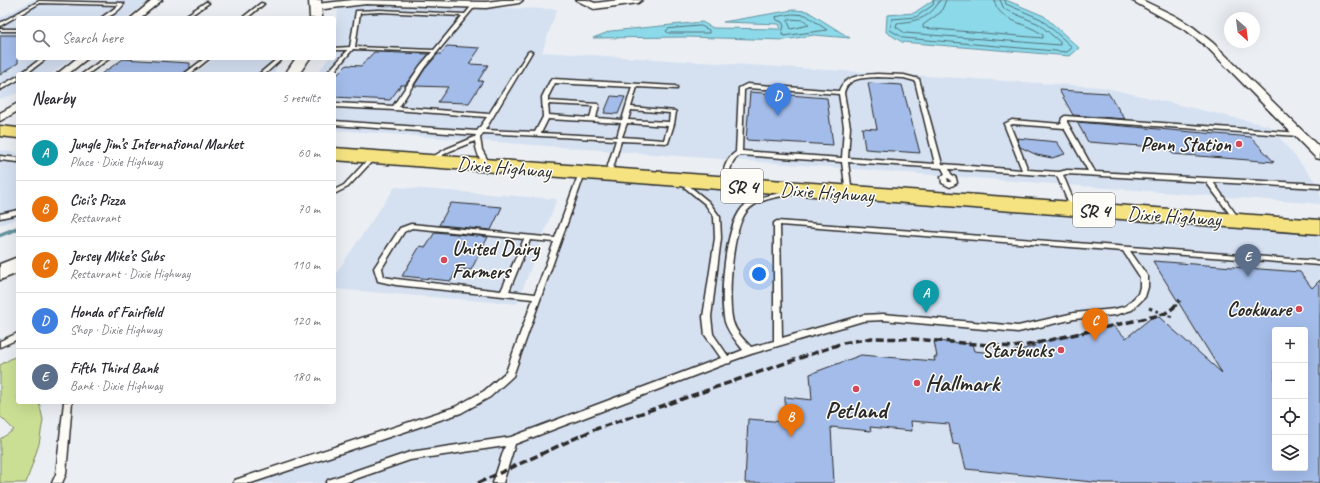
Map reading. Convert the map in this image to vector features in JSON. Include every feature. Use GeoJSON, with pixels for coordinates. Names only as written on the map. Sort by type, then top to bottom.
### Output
{"type":"FeatureCollection","features":[{"type":"Feature","properties":{"kind":"main road"},"geometry":{"type":"LineString","coordinates":[[293,72],[301,60]]}},
{"type":"Feature","properties":{"kind":"main road"},"geometry":{"type":"LineString","coordinates":[[0,132],[16,133]]}},
{"type":"Feature","properties":{"kind":"main road","name":"Dixie Highway"},"geometry":{"type":"LineString","coordinates":[[336,154],[849,193],[950,193],[1074,209],[1320,227]]}},
{"type":"Feature","properties":{"kind":"main road"},"geometry":{"type":"LineString","coordinates":[[0,273],[16,265]]}},
{"type":"Feature","properties":{"kind":"street"},"geometry":{"type":"LineString","coordinates":[[138,16],[158,0]]}},
{"type":"Feature","properties":{"kind":"street"},"geometry":{"type":"LineString","coordinates":[[316,8],[338,3],[386,0],[486,5],[519,0]]}},
{"type":"Feature","properties":{"kind":"street"},"geometry":{"type":"LineString","coordinates":[[580,0],[594,6],[638,0]]}},
{"type":"Feature","properties":{"kind":"street"},"geometry":{"type":"LineString","coordinates":[[1135,0],[1172,18],[1190,29],[1210,45],[1320,155]]}},
{"type":"Feature","properties":{"kind":"street"},"geometry":{"type":"LineString","coordinates":[[65,72],[80,60]]}},
{"type":"Feature","properties":{"kind":"street"},"geometry":{"type":"LineString","coordinates":[[0,118],[16,107]]}},
{"type":"Feature","properties":{"kind":"lane"},"geometry":{"type":"LineString","coordinates":[[0,25],[39,2],[122,4],[119,8],[106,16]]}},
{"type":"Feature","properties":{"kind":"lane"},"geometry":{"type":"LineString","coordinates":[[187,16],[207,3]]}},
{"type":"Feature","properties":{"kind":"lane"},"geometry":{"type":"LineString","coordinates":[[247,16],[262,4]]}},
{"type":"Feature","properties":{"kind":"lane"},"geometry":{"type":"LineString","coordinates":[[395,108],[422,67],[475,4]]}},
{"type":"Feature","properties":{"kind":"lane"},"geometry":{"type":"LineString","coordinates":[[331,72],[352,48],[358,12],[380,11],[466,15]]}},
{"type":"Feature","properties":{"kind":"lane"},"geometry":{"type":"LineString","coordinates":[[0,30],[16,30]]}},
{"type":"Feature","properties":{"kind":"lane"},"geometry":{"type":"LineString","coordinates":[[336,49],[352,48],[436,51]]}},
{"type":"Feature","properties":{"kind":"lane"},"geometry":{"type":"LineString","coordinates":[[427,161],[479,134],[530,52]]}},
{"type":"Feature","properties":{"kind":"lane"},"geometry":{"type":"LineString","coordinates":[[26,72],[42,60]]}},
{"type":"Feature","properties":{"kind":"lane"},"geometry":{"type":"LineString","coordinates":[[88,72],[105,60]]}},
{"type":"Feature","properties":{"kind":"lane"},"geometry":{"type":"LineString","coordinates":[[190,72],[205,60]]}},
{"type":"Feature","properties":{"kind":"lane"},"geometry":{"type":"LineString","coordinates":[[264,72],[279,60]]}},
{"type":"Feature","properties":{"kind":"lane"},"geometry":{"type":"LineString","coordinates":[[849,193],[845,160],[847,127],[842,88],[847,82],[856,78],[876,75],[907,77],[917,80],[942,166],[948,175],[944,177],[944,183],[950,193]]}},
{"type":"Feature","properties":{"kind":"lane"},"geometry":{"type":"LineString","coordinates":[[0,88],[16,79]]}},
{"type":"Feature","properties":{"kind":"lane"},"geometry":{"type":"LineString","coordinates":[[537,134],[546,117],[545,97],[553,81],[675,88]]}},
{"type":"Feature","properties":{"kind":"lane"},"geometry":{"type":"LineString","coordinates":[[608,175],[635,86]]}},
{"type":"Feature","properties":{"kind":"lane"},"geometry":{"type":"LineString","coordinates":[[739,153],[741,89],[747,86],[842,92]]}},
{"type":"Feature","properties":{"kind":"lane"},"geometry":{"type":"LineString","coordinates":[[545,102],[596,105],[593,119]]}},
{"type":"Feature","properties":{"kind":"lane"},"geometry":{"type":"LineString","coordinates":[[336,105],[395,108],[490,116]]}},
{"type":"Feature","properties":{"kind":"lane"},"geometry":{"type":"LineString","coordinates":[[336,123],[479,134],[537,134],[666,142],[673,112],[629,108]]}},
{"type":"Feature","properties":{"kind":"lane"},"geometry":{"type":"LineString","coordinates":[[546,117],[671,124]]}},
{"type":"Feature","properties":{"kind":"lane"},"geometry":{"type":"LineString","coordinates":[[1093,174],[1064,122],[1065,118],[1069,117],[1299,134]]}},
{"type":"Feature","properties":{"kind":"lane"},"geometry":{"type":"LineString","coordinates":[[1026,172],[1007,124],[1012,122],[1066,126]]}},
{"type":"Feature","properties":{"kind":"lane"},"geometry":{"type":"LineString","coordinates":[[479,134],[480,150],[488,166]]}},
{"type":"Feature","properties":{"kind":"lane"},"geometry":{"type":"LineString","coordinates":[[726,184],[728,162],[734,155],[739,153],[1059,174],[1066,172],[1320,186]]}},
{"type":"Feature","properties":{"kind":"lane"},"geometry":{"type":"LineString","coordinates":[[336,191],[346,186],[373,157]]}},
{"type":"Feature","properties":{"kind":"lane"},"geometry":{"type":"LineString","coordinates":[[0,158],[16,160]]}},
{"type":"Feature","properties":{"kind":"lane"},"geometry":{"type":"LineString","coordinates":[[238,483],[458,410],[487,394],[510,374],[582,173]]}},
{"type":"Feature","properties":{"kind":"lane"},"geometry":{"type":"LineString","coordinates":[[1059,174],[1074,209]]}},
{"type":"Feature","properties":{"kind":"lane"},"geometry":{"type":"LineString","coordinates":[[1208,180],[1237,220]]}},
{"type":"Feature","properties":{"kind":"lane"},"geometry":{"type":"LineString","coordinates":[[680,181],[707,203],[717,216],[718,238],[707,317],[709,335],[726,361]]}},
{"type":"Feature","properties":{"kind":"lane"},"geometry":{"type":"LineString","coordinates":[[749,351],[735,334],[729,321],[727,296],[733,232],[739,217],[746,208],[760,200],[804,190]]}},
{"type":"Feature","properties":{"kind":"lane"},"geometry":{"type":"LineString","coordinates":[[0,216],[16,212]]}},
{"type":"Feature","properties":{"kind":"lane"},"geometry":{"type":"LineString","coordinates":[[778,342],[777,223],[1320,263]]}},
{"type":"Feature","properties":{"kind":"lane"},"geometry":{"type":"LineString","coordinates":[[537,297],[396,282],[381,279],[378,268],[402,230],[411,226],[558,240]]}},
{"type":"Feature","properties":{"kind":"lane"},"geometry":{"type":"LineString","coordinates":[[504,293],[528,237]]}},
{"type":"Feature","properties":{"kind":"lane"},"geometry":{"type":"LineString","coordinates":[[331,483],[410,456],[511,441],[726,361],[749,351],[863,318],[883,317],[1018,329],[1074,316],[1115,312],[1129,308],[1142,295],[1144,277],[1125,249]]}},
{"type":"Feature","properties":{"kind":"lane"},"geometry":{"type":"LineString","coordinates":[[0,344],[16,337]]}},
{"type":"Feature","properties":{"kind":"lane"},"geometry":{"type":"LineString","coordinates":[[57,483],[61,474],[68,404]]}},
{"type":"Feature","properties":{"kind":"lane"},"geometry":{"type":"LineString","coordinates":[[498,483],[511,441]]}},
{"type":"Feature","properties":{"kind":"path"},"geometry":{"type":"LineString","coordinates":[[1149,308],[1175,318]]}},
{"type":"Feature","properties":{"kind":"shaded area"},"geometry":{"type":"Polygon","coordinates":[[[33,0],[150,0],[129,16],[16,16],[16,60],[70,60],[54,72],[16,72],[16,94],[0,99],[0,18],[33,0]]]}},
{"type":"Feature","properties":{"kind":"shaded area"},"geometry":{"type":"Polygon","coordinates":[[[351,5],[557,9],[542,52],[1102,87],[1270,126],[1320,187],[1320,204],[336,130],[336,72],[318,72],[328,60],[336,60],[336,24],[338,9],[351,5]]]}},
{"type":"Feature","properties":{"kind":"shaded area"},"geometry":{"type":"Polygon","coordinates":[[[212,60],[279,60],[275,72],[197,72],[212,60]]]}},
{"type":"Feature","properties":{"kind":"shaded area"},"geometry":{"type":"Polygon","coordinates":[[[0,150],[16,153],[16,219],[0,225],[0,150]]]}},
{"type":"Feature","properties":{"kind":"shaded area"},"geometry":{"type":"Polygon","coordinates":[[[582,173],[1320,227],[1320,483],[238,483],[458,410],[510,374],[582,173]]]}},
{"type":"Feature","properties":{"kind":"shaded area"},"geometry":{"type":"Polygon","coordinates":[[[395,187],[557,199],[517,304],[336,289],[336,273],[395,187]]]}},
{"type":"Feature","properties":{"kind":"green space"},"geometry":{"type":"Polygon","coordinates":[[[14,357],[16,360],[16,404],[39,404],[43,420],[39,444],[26,483],[0,483],[0,439],[14,430],[0,416],[0,365],[14,357]]]}},
{"type":"Feature","properties":{"kind":"water"},"geometry":{"type":"Polygon","coordinates":[[[933,0],[1006,0],[1044,16],[1079,48],[1070,56],[902,42],[886,32],[887,15],[914,13],[933,0]]]}},
{"type":"Feature","properties":{"kind":"water"},"geometry":{"type":"Polygon","coordinates":[[[793,10],[807,11],[850,38],[814,35],[785,40],[687,37],[593,38],[611,31],[702,22],[713,28],[781,29],[779,24],[723,22],[793,10]]]}},
{"type":"Feature","properties":{"kind":"building"},"geometry":{"type":"Polygon","coordinates":[[[0,35],[16,35],[16,60],[18,60],[18,63],[0,75],[0,35]]]}},
{"type":"Feature","properties":{"kind":"building"},"geometry":{"type":"Polygon","coordinates":[[[447,46],[480,48],[469,64],[488,65],[478,81],[483,81],[469,103],[438,102],[448,87],[414,86],[425,69],[447,46]]]}},
{"type":"Feature","properties":{"kind":"building"},"geometry":{"type":"Polygon","coordinates":[[[374,52],[429,54],[405,85],[401,85],[390,100],[336,97],[336,76],[347,65],[361,66],[374,52]]]}},
{"type":"Feature","properties":{"kind":"building"},"geometry":{"type":"Polygon","coordinates":[[[122,60],[190,63],[190,68],[185,72],[104,72],[122,60]]]}},
{"type":"Feature","properties":{"kind":"building"},"geometry":{"type":"Polygon","coordinates":[[[868,83],[902,85],[920,153],[865,149],[862,128],[877,129],[868,83]]]}},
{"type":"Feature","properties":{"kind":"building"},"geometry":{"type":"Polygon","coordinates":[[[1059,90],[1108,93],[1125,119],[1073,115],[1059,90]]]}},
{"type":"Feature","properties":{"kind":"building"},"geometry":{"type":"Polygon","coordinates":[[[750,92],[827,98],[833,145],[746,140],[750,92]]]}},
{"type":"Feature","properties":{"kind":"building"},"geometry":{"type":"Polygon","coordinates":[[[611,96],[625,97],[618,114],[604,113],[611,96]]]}},
{"type":"Feature","properties":{"kind":"building"},"geometry":{"type":"Polygon","coordinates":[[[1077,122],[1251,137],[1274,162],[1173,154],[1168,148],[1088,142],[1077,122]]]}},
{"type":"Feature","properties":{"kind":"building"},"geometry":{"type":"Polygon","coordinates":[[[1017,138],[1057,142],[1065,154],[1052,158],[1037,155],[1020,147],[1017,138]]]}},
{"type":"Feature","properties":{"kind":"building","name":"United Dairy Farmers"},"geometry":{"type":"Polygon","coordinates":[[[451,203],[502,207],[491,230],[439,225],[451,203]]]}},
{"type":"Feature","properties":{"kind":"building","name":"United Dairy Farmers"},"geometry":{"type":"Polygon","coordinates":[[[435,232],[488,237],[471,270],[457,269],[451,281],[402,276],[420,246],[426,247],[435,232]]]}},
{"type":"Feature","properties":{"kind":"building"},"geometry":{"type":"Polygon","coordinates":[[[1153,261],[1300,272],[1312,288],[1320,280],[1320,483],[1102,483],[966,469],[960,445],[953,444],[949,424],[911,421],[912,431],[870,427],[871,431],[831,427],[834,483],[745,483],[748,419],[785,422],[785,397],[812,400],[810,374],[861,355],[935,361],[934,357],[937,357],[934,341],[972,344],[974,351],[1004,354],[1035,346],[1033,344],[1112,325],[1126,338],[1151,318],[1159,317],[1222,373],[1153,261]]]}},
{"type":"Feature","properties":{"kind":"waterway"},"geometry":{"type":"LineString","coordinates":[[0,235],[16,229]]}},
{"type":"Feature","properties":{"kind":"railway"},"geometry":{"type":"LineString","coordinates":[[478,483],[593,430],[843,343],[872,338],[913,339],[1013,347],[1028,345],[1164,314],[1173,308],[1180,300]]}},
{"type":"Feature","properties":{"kind":"place","name":"Honda of Fairfield"},"geometry":{"type":"Point","coordinates":[778,116]}},
{"type":"Feature","properties":{"kind":"place","name":"Penn Station"},"geometry":{"type":"Point","coordinates":[1239,144]}},
{"type":"Feature","properties":{"kind":"place","name":"United Dairy Farmers"},"geometry":{"type":"Point","coordinates":[444,260]}},
{"type":"Feature","properties":{"kind":"place","name":"Fifth Third Bank"},"geometry":{"type":"Point","coordinates":[1248,277]}},
{"type":"Feature","properties":{"kind":"place","name":"Cookware"},"geometry":{"type":"Point","coordinates":[1299,309]}},
{"type":"Feature","properties":{"kind":"place","name":"Jungle Jim’s International Market"},"geometry":{"type":"Point","coordinates":[926,313]}},
{"type":"Feature","properties":{"kind":"place","name":"Jersey Mike’s Subs"},"geometry":{"type":"Point","coordinates":[1095,341]}},
{"type":"Feature","properties":{"kind":"place","name":"Starbucks"},"geometry":{"type":"Point","coordinates":[1061,350]}},
{"type":"Feature","properties":{"kind":"place","name":"Hallmark"},"geometry":{"type":"Point","coordinates":[917,383]}},
{"type":"Feature","properties":{"kind":"place","name":"Petland"},"geometry":{"type":"Point","coordinates":[856,389]}},
{"type":"Feature","properties":{"kind":"place","name":"Cici’s Pizza"},"geometry":{"type":"Point","coordinates":[791,437]}}]}
